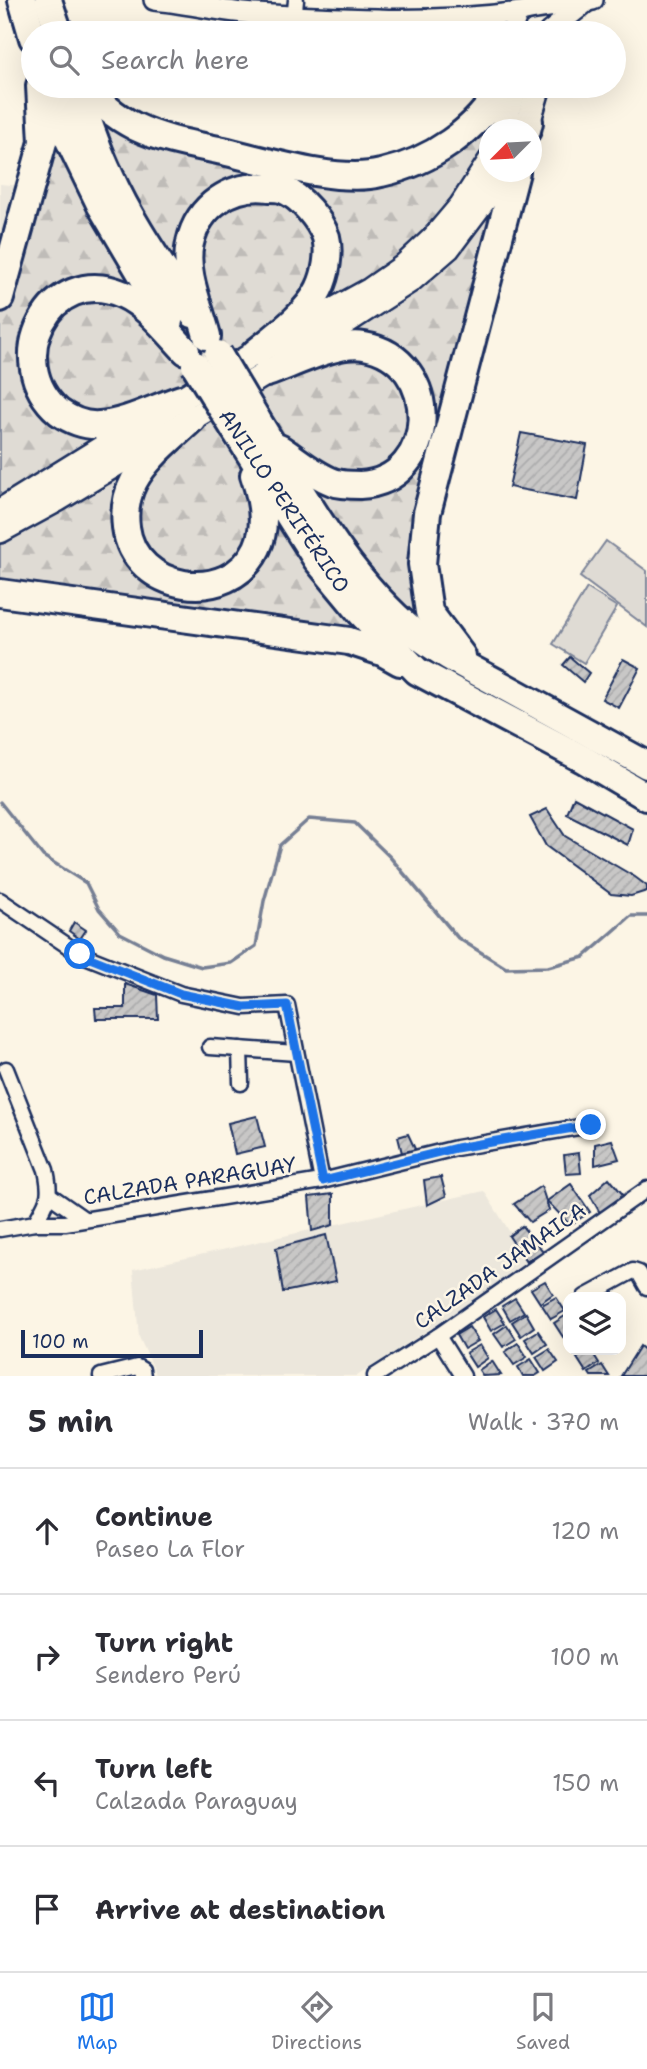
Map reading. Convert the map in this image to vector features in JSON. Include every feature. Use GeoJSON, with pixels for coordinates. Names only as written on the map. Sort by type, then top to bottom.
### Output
{"type":"FeatureCollection","features":[{"type":"Feature","properties":{"kind":"highway"},"geometry":{"type":"LineString","coordinates":[[22,0],[41,21]]}},
{"type":"Feature","properties":{"kind":"highway"},"geometry":{"type":"LineString","coordinates":[[48,0],[51,21]]}},
{"type":"Feature","properties":{"kind":"highway"},"geometry":{"type":"LineString","coordinates":[[0,298],[43,142],[41,98]]}},
{"type":"Feature","properties":{"kind":"highway","name":"ANILLO PERIFÉRICO"},"geometry":{"type":"LineString","coordinates":[[53,98],[68,138],[101,206],[202,352]]}},
{"type":"Feature","properties":{"kind":"highway","name":"ANILLO PERIFÉRICO"},"geometry":{"type":"LineString","coordinates":[[80,98],[110,177],[202,352],[317,560],[417,671],[583,759],[647,797]]}},
{"type":"Feature","properties":{"kind":"highway"},"geometry":{"type":"LineString","coordinates":[[98,98],[104,106],[136,127],[166,138],[316,171],[347,175],[377,174],[410,165],[443,148],[472,125],[493,98]]}},
{"type":"Feature","properties":{"kind":"highway"},"geometry":{"type":"LineString","coordinates":[[472,669],[429,612],[422,564],[427,513],[513,182]]}},
{"type":"Feature","properties":{"kind":"highway"},"geometry":{"type":"LineString","coordinates":[[202,352],[188,265],[190,243],[197,224],[207,209],[226,194],[251,186],[284,189],[307,205],[326,237],[327,266],[318,291],[261,363]]}},
{"type":"Feature","properties":{"kind":"highway"},"geometry":{"type":"LineString","coordinates":[[186,409],[99,425],[83,424],[47,403],[35,386],[29,365],[30,343],[36,324],[55,303],[83,290],[102,289],[121,294],[141,306],[202,352]]}},
{"type":"Feature","properties":{"kind":"highway"},"geometry":{"type":"LineString","coordinates":[[261,363],[362,345],[383,351],[401,363],[414,380],[421,398],[419,442],[408,462],[394,475],[370,485],[333,482],[273,444]]}},
{"type":"Feature","properties":{"kind":"highway"},"geometry":{"type":"LineString","coordinates":[[186,409],[144,465],[127,496],[124,514],[127,536],[134,553],[150,570],[165,580],[186,586],[206,585],[224,579],[243,568],[258,547],[263,522],[262,499],[246,432]]}},
{"type":"Feature","properties":{"kind":"highway","name":"ANILLO PERIFÉRICO"},"geometry":{"type":"LineString","coordinates":[[246,432],[273,444],[331,539],[375,596],[418,636],[472,669],[647,765]]}},
{"type":"Feature","properties":{"kind":"highway"},"geometry":{"type":"LineString","coordinates":[[0,593],[349,641],[382,652],[417,671]]}},
{"type":"Feature","properties":{"kind":"main road"},"geometry":{"type":"LineString","coordinates":[[153,0],[225,5],[253,14],[354,20],[470,19],[590,1]]}},
{"type":"Feature","properties":{"kind":"main road"},"geometry":{"type":"LineString","coordinates":[[564,21],[590,1]]}},
{"type":"Feature","properties":{"kind":"main road"},"geometry":{"type":"LineString","coordinates":[[529,11],[548,21]]}},
{"type":"Feature","properties":{"kind":"main road"},"geometry":{"type":"LineString","coordinates":[[514,21],[529,11]]}},
{"type":"Feature","properties":{"kind":"main road"},"geometry":{"type":"LineString","coordinates":[[470,19],[476,21]]}},
{"type":"Feature","properties":{"kind":"main road"},"geometry":{"type":"LineString","coordinates":[[506,119],[512,98]]}},
{"type":"Feature","properties":{"kind":"main road"},"geometry":{"type":"LineString","coordinates":[[529,119],[535,98]]}},
{"type":"Feature","properties":{"kind":"main road"},"geometry":{"type":"LineString","coordinates":[[0,511],[186,409],[261,363],[403,267],[434,238],[461,206],[479,177]]}},
{"type":"Feature","properties":{"kind":"main road"},"geometry":{"type":"LineString","coordinates":[[261,363],[411,280],[448,248],[498,182]]}},
{"type":"Feature","properties":{"kind":"main road"},"geometry":{"type":"LineString","coordinates":[[0,531],[57,500],[186,409]]}},
{"type":"Feature","properties":{"kind":"street"},"geometry":{"type":"LineString","coordinates":[[0,901],[80,954],[170,990],[244,1007],[287,1005],[323,1181]]}},
{"type":"Feature","properties":{"kind":"street"},"geometry":{"type":"LineString","coordinates":[[210,1047],[296,1053]]}},
{"type":"Feature","properties":{"kind":"street"},"geometry":{"type":"LineString","coordinates":[[240,1049],[241,1083]]}},
{"type":"Feature","properties":{"kind":"street"},"geometry":{"type":"LineString","coordinates":[[6,1069],[47,1170],[51,1196],[35,1223]]}},
{"type":"Feature","properties":{"kind":"street","name":"CALZADA PARAGUAY"},"geometry":{"type":"LineString","coordinates":[[0,1229],[35,1223],[65,1223],[323,1181],[456,1148],[591,1125]]}},
{"type":"Feature","properties":{"kind":"street","name":"CALZADA JAMAICA"},"geometry":{"type":"LineString","coordinates":[[375,1376],[438,1336],[647,1189]]}},
{"type":"Feature","properties":{"kind":"street"},"geometry":{"type":"LineString","coordinates":[[51,1196],[84,1219]]}},
{"type":"Feature","properties":{"kind":"street"},"geometry":{"type":"LineString","coordinates":[[594,1292],[633,1271],[639,1273],[647,1287]]}},
{"type":"Feature","properties":{"kind":"street"},"geometry":{"type":"LineString","coordinates":[[438,1336],[463,1376]]}},
{"type":"Feature","properties":{"kind":"street"},"geometry":{"type":"LineString","coordinates":[[101,1376],[138,1367],[143,1376]]}},
{"type":"Feature","properties":{"kind":"shaded area"},"geometry":{"type":"Polygon","coordinates":[[[0,184],[21,186],[0,265],[0,184]]]}},
{"type":"Feature","properties":{"kind":"shaded area"},"geometry":{"type":"Polygon","coordinates":[[[484,1191],[530,1264],[357,1376],[155,1376],[139,1337],[133,1270],[484,1191]]]}},
{"type":"Feature","properties":{"kind":"green space"},"geometry":{"type":"Polygon","coordinates":[[[38,98],[99,98],[105,106],[316,171],[410,165],[489,98],[536,98],[530,119],[479,119],[479,182],[513,182],[427,514],[429,612],[472,669],[417,671],[382,652],[0,594],[0,298],[38,98]]]}},
{"type":"Feature","properties":{"kind":"green space"},"geometry":{"type":"Polygon","coordinates":[[[606,541],[647,571],[647,627],[580,577],[606,541]]]}},
{"type":"Feature","properties":{"kind":"green space"},"geometry":{"type":"Polygon","coordinates":[[[587,588],[617,607],[584,663],[553,644],[587,588]]]}},
{"type":"Feature","properties":{"kind":"building"},"geometry":{"type":"Polygon","coordinates":[[[521,433],[587,445],[577,500],[509,487],[521,433]]]}},
{"type":"Feature","properties":{"kind":"building"},"geometry":{"type":"Polygon","coordinates":[[[570,657],[589,673],[583,682],[563,665],[570,657]]]}},
{"type":"Feature","properties":{"kind":"building"},"geometry":{"type":"Polygon","coordinates":[[[623,659],[640,668],[619,708],[602,699],[623,659]]]}},
{"type":"Feature","properties":{"kind":"building"},"geometry":{"type":"Polygon","coordinates":[[[574,797],[633,829],[628,845],[567,814],[574,797]]]}},
{"type":"Feature","properties":{"kind":"building"},"geometry":{"type":"Polygon","coordinates":[[[547,809],[565,836],[635,877],[647,886],[647,891],[631,896],[611,894],[546,846],[530,817],[547,809]]]}},
{"type":"Feature","properties":{"kind":"building"},"geometry":{"type":"Polygon","coordinates":[[[74,922],[86,930],[80,939],[69,931],[74,922]]]}},
{"type":"Feature","properties":{"kind":"building"},"geometry":{"type":"Polygon","coordinates":[[[125,984],[157,995],[158,1019],[96,1019],[95,1008],[125,1008],[125,984]]]}},
{"type":"Feature","properties":{"kind":"building"},"geometry":{"type":"Polygon","coordinates":[[[257,1116],[265,1147],[235,1154],[228,1123],[257,1116]]]}},
{"type":"Feature","properties":{"kind":"building"},"geometry":{"type":"Polygon","coordinates":[[[408,1134],[416,1151],[403,1157],[398,1137],[408,1134]]]}},
{"type":"Feature","properties":{"kind":"building"},"geometry":{"type":"Polygon","coordinates":[[[612,1140],[619,1159],[595,1165],[595,1144],[612,1140]]]}},
{"type":"Feature","properties":{"kind":"building"},"geometry":{"type":"Polygon","coordinates":[[[579,1153],[581,1173],[566,1174],[564,1155],[579,1153]]]}},
{"type":"Feature","properties":{"kind":"building"},"geometry":{"type":"Polygon","coordinates":[[[441,1177],[446,1196],[427,1205],[424,1180],[441,1177]]]}},
{"type":"Feature","properties":{"kind":"building"},"geometry":{"type":"Polygon","coordinates":[[[609,1178],[625,1197],[600,1213],[590,1195],[609,1178]]]}},
{"type":"Feature","properties":{"kind":"building"},"geometry":{"type":"Polygon","coordinates":[[[571,1184],[590,1212],[570,1225],[547,1201],[571,1184]]]}},
{"type":"Feature","properties":{"kind":"building"},"geometry":{"type":"Polygon","coordinates":[[[541,1186],[549,1210],[530,1222],[514,1204],[541,1186]]]}},
{"type":"Feature","properties":{"kind":"building"},"geometry":{"type":"Polygon","coordinates":[[[333,1194],[333,1225],[312,1231],[309,1197],[333,1194]]]}},
{"type":"Feature","properties":{"kind":"building"},"geometry":{"type":"Polygon","coordinates":[[[522,1226],[543,1251],[526,1262],[509,1236],[522,1226]]]}},
{"type":"Feature","properties":{"kind":"building"},"geometry":{"type":"Polygon","coordinates":[[[326,1235],[336,1281],[283,1292],[276,1248],[326,1235]]]}},
{"type":"Feature","properties":{"kind":"building"},"geometry":{"type":"Polygon","coordinates":[[[545,1281],[553,1294],[540,1303],[531,1289],[545,1281]]]}},
{"type":"Feature","properties":{"kind":"building"},"geometry":{"type":"Polygon","coordinates":[[[556,1297],[563,1312],[551,1319],[542,1305],[556,1297]]]}},
{"type":"Feature","properties":{"kind":"building"},"geometry":{"type":"Polygon","coordinates":[[[515,1298],[524,1312],[510,1320],[502,1306],[515,1298]]]}},
{"type":"Feature","properties":{"kind":"building"},"geometry":{"type":"Polygon","coordinates":[[[496,1309],[505,1323],[491,1331],[483,1317],[496,1309]]]}},
{"type":"Feature","properties":{"kind":"building"},"geometry":{"type":"Polygon","coordinates":[[[526,1313],[534,1327],[521,1336],[512,1322],[526,1313]]]}},
{"type":"Feature","properties":{"kind":"building"},"geometry":{"type":"Polygon","coordinates":[[[563,1317],[563,1337],[554,1323],[563,1317]]]}},
{"type":"Feature","properties":{"kind":"building"},"geometry":{"type":"Polygon","coordinates":[[[507,1325],[516,1339],[503,1347],[494,1334],[507,1325]]]}},
{"type":"Feature","properties":{"kind":"building"},"geometry":{"type":"Polygon","coordinates":[[[469,1327],[478,1341],[464,1349],[456,1335],[469,1327]]]}},
{"type":"Feature","properties":{"kind":"building"},"geometry":{"type":"Polygon","coordinates":[[[538,1331],[547,1344],[534,1353],[525,1339],[538,1331]]]}},
{"type":"Feature","properties":{"kind":"building"},"geometry":{"type":"Polygon","coordinates":[[[518,1343],[527,1357],[514,1365],[505,1352],[518,1343]]]}},
{"type":"Feature","properties":{"kind":"building"},"geometry":{"type":"Polygon","coordinates":[[[480,1345],[488,1358],[475,1367],[466,1353],[480,1345]]]}},
{"type":"Feature","properties":{"kind":"building"},"geometry":{"type":"Polygon","coordinates":[[[640,1346],[647,1352],[647,1376],[621,1376],[640,1346]]]}},
{"type":"Feature","properties":{"kind":"building"},"geometry":{"type":"Polygon","coordinates":[[[549,1349],[558,1362],[545,1371],[536,1357],[549,1349]]]}},
{"type":"Feature","properties":{"kind":"building"},"geometry":{"type":"Polygon","coordinates":[[[594,1355],[599,1363],[586,1372],[577,1358],[594,1355]]]}},
{"type":"Feature","properties":{"kind":"building"},"geometry":{"type":"Polygon","coordinates":[[[531,1359],[540,1373],[523,1376],[518,1367],[531,1359]]]}},
{"type":"Feature","properties":{"kind":"building"},"geometry":{"type":"Polygon","coordinates":[[[492,1361],[501,1375],[483,1376],[479,1370],[492,1361]]]}},
{"type":"Feature","properties":{"kind":"building"},"geometry":{"type":"Polygon","coordinates":[[[602,1365],[609,1376],[591,1376],[589,1373],[602,1365]]]}},
{"type":"Feature","properties":{"kind":"waterway"},"geometry":{"type":"LineString","coordinates":[[0,802],[43,856],[86,883],[99,909],[120,933],[163,955],[202,967],[231,963],[256,946],[264,901],[280,845],[309,819],[355,823],[390,857],[458,938],[506,968],[548,967],[584,957],[631,916],[647,916]]}},
{"type":"Feature","properties":{"kind":"route"},"geometry":{"type":"LineString","coordinates":[[80,954],[181,994],[244,1007],[287,1005],[323,1181],[456,1148],[591,1125]]}}]}
